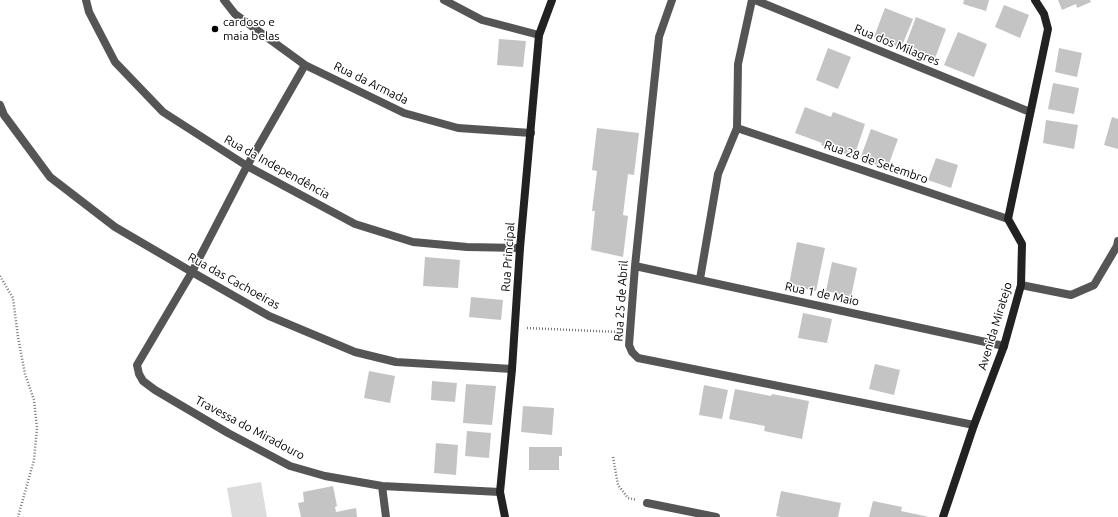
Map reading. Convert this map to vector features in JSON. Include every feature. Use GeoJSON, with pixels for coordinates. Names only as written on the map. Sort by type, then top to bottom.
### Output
{"type":"FeatureCollection","features":[{"type":"Feature","properties":{"kind":"street","name":"Rua da Independência"},"geometry":{"type":"LineString","coordinates":[[86,0],[89,12],[115,62],[163,112],[247,166],[355,224],[413,242],[467,247],[520,248]]}},
{"type":"Feature","properties":{"kind":"street","name":"Rua da Armada"},"geometry":{"type":"LineString","coordinates":[[224,0],[235,14],[305,65],[404,113],[458,128],[530,133]]}},
{"type":"Feature","properties":{"kind":"street"},"geometry":{"type":"LineString","coordinates":[[444,0],[482,20],[539,35]]}},
{"type":"Feature","properties":{"kind":"street","name":"Rua Principal"},"geometry":{"type":"LineString","coordinates":[[505,517],[500,492],[512,369],[520,248],[530,133],[539,35],[552,0]]}},
{"type":"Feature","properties":{"kind":"street","name":"Rua 25 de Abril"},"geometry":{"type":"LineString","coordinates":[[672,0],[659,37],[628,345],[632,352],[638,358],[974,425]]}},
{"type":"Feature","properties":{"kind":"street"},"geometry":{"type":"LineString","coordinates":[[700,279],[718,174],[737,128],[738,64],[752,0]]}},
{"type":"Feature","properties":{"kind":"street","name":"Rua dos Milagres"},"geometry":{"type":"LineString","coordinates":[[755,0],[1030,112]]}},
{"type":"Feature","properties":{"kind":"street"},"geometry":{"type":"LineString","coordinates":[[1008,219],[1048,29],[1044,14],[1035,0]]}},
{"type":"Feature","properties":{"kind":"street"},"geometry":{"type":"LineString","coordinates":[[192,272],[247,166],[305,65]]}},
{"type":"Feature","properties":{"kind":"street","name":"Rua das Cachoeiras"},"geometry":{"type":"LineString","coordinates":[[0,105],[4,115],[50,177],[115,227],[269,316],[355,352],[396,362],[512,369]]}},
{"type":"Feature","properties":{"kind":"street","name":"Rua 28 de Setembro"},"geometry":{"type":"LineString","coordinates":[[737,128],[1008,219]]}},
{"type":"Feature","properties":{"kind":"street","name":"Avenida Miratejo"},"geometry":{"type":"LineString","coordinates":[[943,517],[974,425],[1004,346],[1021,285],[1022,244],[1008,219]]}},
{"type":"Feature","properties":{"kind":"street"},"geometry":{"type":"LineString","coordinates":[[1021,285],[1071,296],[1094,284],[1118,241]]}},
{"type":"Feature","properties":{"kind":"street","name":"Rua 1 de Maio"},"geometry":{"type":"LineString","coordinates":[[635,266],[1004,346]]}},
{"type":"Feature","properties":{"kind":"street","name":"Travessa do Miradouro"},"geometry":{"type":"LineString","coordinates":[[192,272],[137,365],[139,374],[143,381],[155,390],[228,433],[290,466],[325,476],[382,486],[500,492]]}},
{"type":"Feature","properties":{"kind":"street"},"geometry":{"type":"LineString","coordinates":[[382,486],[386,517]]}},
{"type":"Feature","properties":{"kind":"street"},"geometry":{"type":"LineString","coordinates":[[647,503],[716,517]]}},
{"type":"Feature","properties":{"kind":"path"},"geometry":{"type":"LineString","coordinates":[[0,276],[13,298],[18,337],[25,374],[34,400],[37,428],[34,460],[18,517]]}},
{"type":"Feature","properties":{"kind":"path"},"geometry":{"type":"LineString","coordinates":[[515,327],[630,333]]}},
{"type":"Feature","properties":{"kind":"path"},"geometry":{"type":"LineString","coordinates":[[612,457],[618,485],[628,498],[647,503]]}},
{"type":"Feature","properties":{"kind":"shaded area"},"geometry":{"type":"Polygon","coordinates":[[[261,482],[267,517],[232,517],[227,488],[261,482]]]}},
{"type":"Feature","properties":{"kind":"building"},"geometry":{"type":"Polygon","coordinates":[[[964,0],[989,0],[986,11],[963,4],[964,0]]]}},
{"type":"Feature","properties":{"kind":"building"},"geometry":{"type":"Polygon","coordinates":[[[1058,0],[1090,0],[1091,2],[1077,8],[1076,4],[1062,10],[1058,0]]]}},
{"type":"Feature","properties":{"kind":"building"},"geometry":{"type":"Polygon","coordinates":[[[1004,5],[1029,15],[1020,38],[995,27],[1004,5]]]}},
{"type":"Feature","properties":{"kind":"building"},"geometry":{"type":"Polygon","coordinates":[[[885,8],[913,19],[901,48],[874,37],[885,8]]]}},
{"type":"Feature","properties":{"kind":"building"},"geometry":{"type":"Polygon","coordinates":[[[916,17],[946,29],[934,61],[904,49],[916,17]]]}},
{"type":"Feature","properties":{"kind":"building"},"geometry":{"type":"Polygon","coordinates":[[[958,32],[987,44],[974,77],[944,65],[958,32]]]}},
{"type":"Feature","properties":{"kind":"building"},"geometry":{"type":"Polygon","coordinates":[[[499,39],[526,41],[523,67],[497,65],[499,39]]]}},
{"type":"Feature","properties":{"kind":"building"},"geometry":{"type":"Polygon","coordinates":[[[828,48],[851,57],[838,89],[816,80],[828,48]]]}},
{"type":"Feature","properties":{"kind":"building"},"geometry":{"type":"Polygon","coordinates":[[[1059,48],[1082,53],[1077,77],[1055,72],[1059,48]]]}},
{"type":"Feature","properties":{"kind":"building"},"geometry":{"type":"Polygon","coordinates":[[[1053,83],[1079,88],[1074,114],[1048,109],[1053,83]]]}},
{"type":"Feature","properties":{"kind":"building"},"geometry":{"type":"Polygon","coordinates":[[[805,107],[831,117],[833,112],[865,124],[854,157],[821,145],[822,143],[795,133],[805,107]]]}},
{"type":"Feature","properties":{"kind":"building"},"geometry":{"type":"Polygon","coordinates":[[[1112,117],[1118,119],[1118,149],[1104,145],[1112,117]]]}},
{"type":"Feature","properties":{"kind":"building"},"geometry":{"type":"Polygon","coordinates":[[[1046,120],[1078,125],[1074,149],[1043,143],[1046,120]]]}},
{"type":"Feature","properties":{"kind":"building"},"geometry":{"type":"Polygon","coordinates":[[[597,128],[639,133],[634,175],[628,174],[623,215],[628,216],[623,257],[591,250],[595,211],[592,211],[597,171],[592,170],[597,128]]]}},
{"type":"Feature","properties":{"kind":"building"},"geometry":{"type":"Polygon","coordinates":[[[871,129],[898,139],[887,169],[860,159],[871,129]]]}},
{"type":"Feature","properties":{"kind":"building"},"geometry":{"type":"Polygon","coordinates":[[[936,158],[958,165],[951,188],[928,180],[936,158]]]}},
{"type":"Feature","properties":{"kind":"building"},"geometry":{"type":"Polygon","coordinates":[[[797,242],[825,248],[816,291],[789,285],[797,242]]]}},
{"type":"Feature","properties":{"kind":"building"},"geometry":{"type":"Polygon","coordinates":[[[425,257],[460,260],[458,288],[423,286],[425,257]]]}},
{"type":"Feature","properties":{"kind":"building"},"geometry":{"type":"Polygon","coordinates":[[[832,262],[857,268],[851,297],[826,291],[832,262]]]}},
{"type":"Feature","properties":{"kind":"building"},"geometry":{"type":"Polygon","coordinates":[[[471,297],[503,300],[501,320],[469,317],[471,297]]]}},
{"type":"Feature","properties":{"kind":"building"},"geometry":{"type":"Polygon","coordinates":[[[803,313],[832,319],[827,343],[798,338],[803,313]]]}},
{"type":"Feature","properties":{"kind":"building"},"geometry":{"type":"Polygon","coordinates":[[[875,364],[900,370],[894,395],[869,389],[875,364]]]}},
{"type":"Feature","properties":{"kind":"building"},"geometry":{"type":"Polygon","coordinates":[[[369,371],[395,376],[390,403],[364,398],[369,371]]]}},
{"type":"Feature","properties":{"kind":"building"},"geometry":{"type":"Polygon","coordinates":[[[432,381],[457,383],[455,402],[431,400],[432,381]]]}},
{"type":"Feature","properties":{"kind":"building"},"geometry":{"type":"Polygon","coordinates":[[[466,384],[496,386],[492,425],[463,423],[466,384]]]}},
{"type":"Feature","properties":{"kind":"building"},"geometry":{"type":"Polygon","coordinates":[[[704,385],[728,390],[722,419],[699,415],[704,385]]]}},
{"type":"Feature","properties":{"kind":"building"},"geometry":{"type":"Polygon","coordinates":[[[735,389],[809,401],[802,439],[764,431],[765,426],[729,419],[735,389]]]}},
{"type":"Feature","properties":{"kind":"building"},"geometry":{"type":"Polygon","coordinates":[[[523,406],[554,408],[552,435],[521,432],[523,406]]]}},
{"type":"Feature","properties":{"kind":"building"},"geometry":{"type":"Polygon","coordinates":[[[467,431],[491,433],[489,458],[465,456],[467,431]]]}},
{"type":"Feature","properties":{"kind":"building"},"geometry":{"type":"Polygon","coordinates":[[[436,443],[458,445],[456,475],[434,473],[436,443]]]}},
{"type":"Feature","properties":{"kind":"building"},"geometry":{"type":"Polygon","coordinates":[[[529,447],[562,447],[562,456],[559,456],[559,470],[529,470],[529,447]]]}},
{"type":"Feature","properties":{"kind":"building"},"geometry":{"type":"Polygon","coordinates":[[[333,486],[337,506],[335,507],[336,512],[356,508],[357,517],[301,517],[298,503],[304,502],[303,492],[333,486]]]}},
{"type":"Feature","properties":{"kind":"building"},"geometry":{"type":"Polygon","coordinates":[[[781,491],[841,503],[838,517],[776,516],[781,491]]]}},
{"type":"Feature","properties":{"kind":"building"},"geometry":{"type":"Polygon","coordinates":[[[873,501],[902,507],[901,511],[929,517],[869,517],[873,501]]]}},
{"type":"Feature","properties":{"kind":"place","name":"cardoso e maia belas"},"geometry":{"type":"Point","coordinates":[215,29]}}]}
